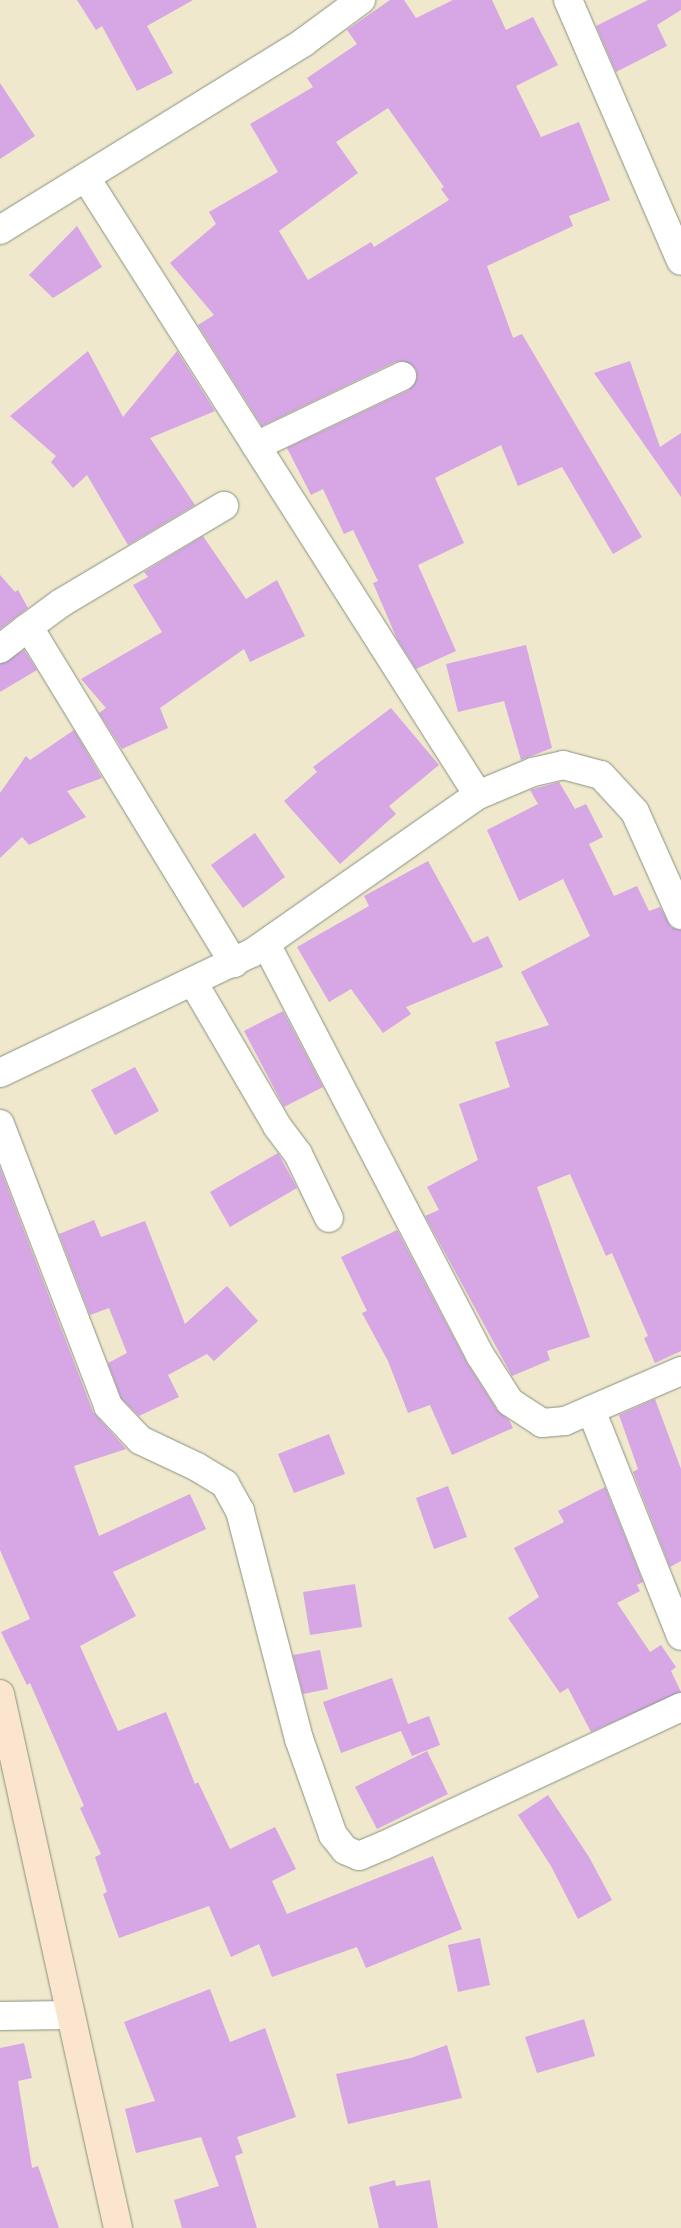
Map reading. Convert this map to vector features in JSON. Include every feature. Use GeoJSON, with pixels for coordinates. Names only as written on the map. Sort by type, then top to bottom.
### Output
{"type":"FeatureCollection","features":[{"type":"Feature","properties":{"kind":"street"},"geometry":{"type":"LineString","coordinates":[[0,230],[304,42],[361,0]]}},
{"type":"Feature","properties":{"kind":"street"},"geometry":{"type":"LineString","coordinates":[[568,0],[681,261]]}},
{"type":"Feature","properties":{"kind":"street"},"geometry":{"type":"LineString","coordinates":[[86,178],[478,796]]}},
{"type":"Feature","properties":{"kind":"street"},"geometry":{"type":"LineString","coordinates":[[256,446],[402,376]]}},
{"type":"Feature","properties":{"kind":"street"},"geometry":{"type":"LineString","coordinates":[[0,649],[61,603],[224,506]]}},
{"type":"Feature","properties":{"kind":"street"},"geometry":{"type":"LineString","coordinates":[[28,628],[234,963]]}},
{"type":"Feature","properties":{"kind":"street"},"geometry":{"type":"LineString","coordinates":[[0,1073],[234,963],[266,944],[478,796],[532,772],[563,765],[601,775],[635,812],[681,915]]}},
{"type":"Feature","properties":{"kind":"street"},"geometry":{"type":"LineString","coordinates":[[266,944],[480,1355],[510,1402],[542,1423],[565,1421],[681,1371]]}},
{"type":"Feature","properties":{"kind":"street"},"geometry":{"type":"LineString","coordinates":[[193,982],[277,1126],[298,1154],[329,1218]]}},
{"type":"Feature","properties":{"kind":"street"},"geometry":{"type":"LineString","coordinates":[[0,1124],[108,1406],[140,1440],[198,1467],[225,1484],[240,1511],[299,1739],[333,1835],[344,1850],[359,1856],[383,1846],[681,1707]]}},
{"type":"Feature","properties":{"kind":"street"},"geometry":{"type":"LineString","coordinates":[[591,1410],[681,1636]]}},
{"type":"Feature","properties":{"kind":"street"},"geometry":{"type":"LineString","coordinates":[[0,1694],[47,1895],[67,2008],[118,2228]]}},
{"type":"Feature","properties":{"kind":"street"},"geometry":{"type":"LineString","coordinates":[[0,2016],[67,2008]]}},
{"type":"Feature","properties":{"kind":"building"},"geometry":{"type":"Polygon","coordinates":[[[77,0],[193,0],[147,26],[173,73],[137,91],[102,26],[96,30],[77,0]]]}},
{"type":"Feature","properties":{"kind":"building"},"geometry":{"type":"Polygon","coordinates":[[[390,0],[404,0],[416,18],[453,0],[492,0],[506,30],[533,17],[558,65],[516,86],[541,137],[579,122],[610,200],[569,216],[573,226],[487,266],[513,338],[522,334],[642,537],[613,554],[562,467],[518,486],[501,445],[435,478],[464,543],[418,565],[456,651],[416,669],[397,639],[373,583],[378,581],[353,530],[344,534],[323,489],[311,495],[287,448],[409,390],[417,378],[416,369],[404,361],[395,362],[262,426],[198,325],[214,315],[170,263],[216,224],[209,212],[278,172],[250,124],[313,87],[307,78],[357,44],[347,30],[390,0]],[[388,108],[336,142],[358,173],[279,231],[308,280],[371,242],[374,247],[449,200],[441,189],[444,187],[388,108]]]}},
{"type":"Feature","properties":{"kind":"building"},"geometry":{"type":"Polygon","coordinates":[[[648,0],[681,0],[681,10],[657,25],[667,46],[616,72],[596,26],[648,0]]]}},
{"type":"Feature","properties":{"kind":"building"},"geometry":{"type":"Polygon","coordinates":[[[0,83],[35,136],[0,159],[0,83]]]}},
{"type":"Feature","properties":{"kind":"building"},"geometry":{"type":"Polygon","coordinates":[[[77,226],[102,267],[53,298],[29,275],[77,226]]]}},
{"type":"Feature","properties":{"kind":"building"},"geometry":{"type":"Polygon","coordinates":[[[88,351],[123,417],[177,351],[215,411],[150,438],[195,505],[128,545],[87,475],[73,488],[51,462],[56,456],[10,416],[88,351]]]}},
{"type":"Feature","properties":{"kind":"building"},"geometry":{"type":"Polygon","coordinates":[[[630,361],[660,447],[681,433],[681,497],[594,373],[630,361]]]}},
{"type":"Feature","properties":{"kind":"building"},"geometry":{"type":"Polygon","coordinates":[[[203,536],[246,599],[277,580],[305,636],[250,662],[244,649],[160,708],[168,728],[122,749],[99,713],[106,708],[81,679],[162,632],[133,585],[148,577],[144,572],[203,536]]]}},
{"type":"Feature","properties":{"kind":"building"},"geometry":{"type":"Polygon","coordinates":[[[0,575],[15,592],[18,590],[28,608],[0,629],[0,575]]]}},
{"type":"Feature","properties":{"kind":"building"},"geometry":{"type":"Polygon","coordinates":[[[526,645],[552,748],[521,760],[504,701],[458,712],[446,664],[526,645]]]}},
{"type":"Feature","properties":{"kind":"building"},"geometry":{"type":"Polygon","coordinates":[[[24,650],[37,670],[0,692],[0,664],[24,650]]]}},
{"type":"Feature","properties":{"kind":"building"},"geometry":{"type":"Polygon","coordinates":[[[391,708],[439,765],[389,806],[396,814],[340,864],[284,801],[317,772],[313,767],[391,708]]]}},
{"type":"Feature","properties":{"kind":"building"},"geometry":{"type":"Polygon","coordinates":[[[74,730],[102,778],[67,791],[86,817],[29,845],[22,837],[0,858],[0,793],[26,756],[30,760],[74,730]]]}},
{"type":"Feature","properties":{"kind":"building"},"geometry":{"type":"Polygon","coordinates":[[[559,782],[575,809],[586,804],[603,837],[589,844],[614,896],[637,886],[649,911],[660,907],[671,927],[681,930],[681,1351],[655,1363],[644,1338],[648,1336],[612,1253],[606,1256],[570,1174],[537,1187],[590,1337],[547,1351],[550,1360],[512,1376],[425,1216],[439,1210],[427,1187],[478,1160],[459,1104],[510,1087],[495,1042],[549,1025],[521,972],[590,936],[563,879],[519,901],[487,830],[538,804],[530,790],[559,782]]]}},
{"type":"Feature","properties":{"kind":"building"},"geometry":{"type":"Polygon","coordinates":[[[255,833],[285,877],[243,908],[211,865],[255,833]]]}},
{"type":"Feature","properties":{"kind":"building"},"geometry":{"type":"Polygon","coordinates":[[[428,861],[473,943],[488,936],[503,967],[406,1007],[411,1014],[383,1033],[351,989],[329,1002],[297,947],[369,906],[364,896],[428,861]]]}},
{"type":"Feature","properties":{"kind":"building"},"geometry":{"type":"Polygon","coordinates":[[[283,1011],[323,1087],[284,1107],[244,1031],[283,1011]]]}},
{"type":"Feature","properties":{"kind":"building"},"geometry":{"type":"Polygon","coordinates":[[[135,1067],[159,1111],[115,1135],[91,1090],[135,1067]]]}},
{"type":"Feature","properties":{"kind":"building"},"geometry":{"type":"Polygon","coordinates":[[[278,1153],[297,1188],[230,1227],[210,1192],[278,1153]]]}},
{"type":"Feature","properties":{"kind":"building"},"geometry":{"type":"Polygon","coordinates":[[[0,1168],[93,1412],[126,1449],[74,1466],[99,1536],[190,1494],[206,1529],[113,1572],[136,1616],[80,1646],[118,1731],[166,1712],[195,1784],[198,1782],[230,1849],[275,1827],[296,1869],[272,1881],[287,1914],[433,1856],[462,1929],[366,1968],[357,1947],[272,1977],[259,1944],[231,1957],[209,1906],[119,1938],[103,1894],[107,1892],[95,1857],[101,1854],[80,1808],[84,1806],[30,1683],[27,1685],[1,1632],[30,1619],[0,1550],[0,1168]]]}},
{"type":"Feature","properties":{"kind":"building"},"geometry":{"type":"Polygon","coordinates":[[[94,1220],[101,1237],[145,1221],[185,1324],[227,1286],[258,1321],[214,1361],[207,1354],[168,1375],[179,1397],[139,1416],[121,1398],[108,1363],[127,1353],[109,1308],[90,1315],[59,1234],[94,1220]]]}},
{"type":"Feature","properties":{"kind":"building"},"geometry":{"type":"Polygon","coordinates":[[[397,1230],[467,1363],[497,1410],[509,1420],[513,1428],[452,1455],[430,1405],[408,1413],[388,1361],[362,1313],[367,1311],[341,1257],[397,1230]]]}},
{"type":"Feature","properties":{"kind":"building"},"geometry":{"type":"Polygon","coordinates":[[[655,1399],[681,1469],[681,1561],[670,1567],[633,1472],[638,1469],[619,1415],[655,1399]]]}},
{"type":"Feature","properties":{"kind":"building"},"geometry":{"type":"Polygon","coordinates":[[[329,1434],[345,1474],[294,1493],[278,1454],[329,1434]]]}},
{"type":"Feature","properties":{"kind":"building"},"geometry":{"type":"Polygon","coordinates":[[[448,1486],[467,1537],[434,1549],[416,1498],[448,1486]]]}},
{"type":"Feature","properties":{"kind":"building"},"geometry":{"type":"Polygon","coordinates":[[[605,1487],[643,1582],[637,1585],[640,1591],[617,1603],[650,1652],[661,1645],[676,1667],[671,1671],[681,1692],[591,1732],[568,1688],[560,1693],[508,1618],[539,1597],[514,1548],[564,1522],[558,1511],[605,1487]]]}},
{"type":"Feature","properties":{"kind":"building"},"geometry":{"type":"Polygon","coordinates":[[[355,1584],[362,1627],[310,1635],[303,1592],[355,1584]]]}},
{"type":"Feature","properties":{"kind":"building"},"geometry":{"type":"Polygon","coordinates":[[[320,1650],[328,1689],[303,1694],[293,1655],[320,1650]]]}},
{"type":"Feature","properties":{"kind":"building"},"geometry":{"type":"Polygon","coordinates":[[[392,1678],[408,1724],[429,1716],[440,1745],[412,1756],[401,1731],[341,1753],[323,1702],[392,1678]]]}},
{"type":"Feature","properties":{"kind":"building"},"geometry":{"type":"Polygon","coordinates":[[[427,1751],[448,1794],[377,1829],[355,1787],[427,1751]]]}},
{"type":"Feature","properties":{"kind":"building"},"geometry":{"type":"Polygon","coordinates":[[[548,1795],[589,1857],[612,1900],[578,1919],[551,1866],[518,1815],[548,1795]]]}},
{"type":"Feature","properties":{"kind":"building"},"geometry":{"type":"Polygon","coordinates":[[[480,1938],[490,1985],[458,1992],[448,1945],[480,1938]]]}},
{"type":"Feature","properties":{"kind":"building"},"geometry":{"type":"Polygon","coordinates":[[[210,1989],[230,2042],[265,2028],[296,2117],[237,2137],[243,2153],[235,2156],[257,2228],[182,2228],[174,2200],[219,2186],[201,2137],[136,2153],[125,2109],[155,2101],[124,2022],[210,1989]]]}},
{"type":"Feature","properties":{"kind":"building"},"geometry":{"type":"Polygon","coordinates":[[[584,2019],[595,2056],[537,2073],[525,2037],[584,2019]]]}},
{"type":"Feature","properties":{"kind":"building"},"geometry":{"type":"Polygon","coordinates":[[[24,2043],[32,2078],[18,2081],[32,2168],[38,2166],[59,2228],[0,2228],[0,2048],[24,2043]]]}},
{"type":"Feature","properties":{"kind":"building"},"geometry":{"type":"Polygon","coordinates":[[[447,2045],[462,2098],[348,2124],[336,2074],[411,2058],[447,2045]]]}},
{"type":"Feature","properties":{"kind":"building"},"geometry":{"type":"Polygon","coordinates":[[[395,2180],[396,2186],[430,2180],[438,2228],[379,2228],[369,2187],[395,2180]]]}}]}
